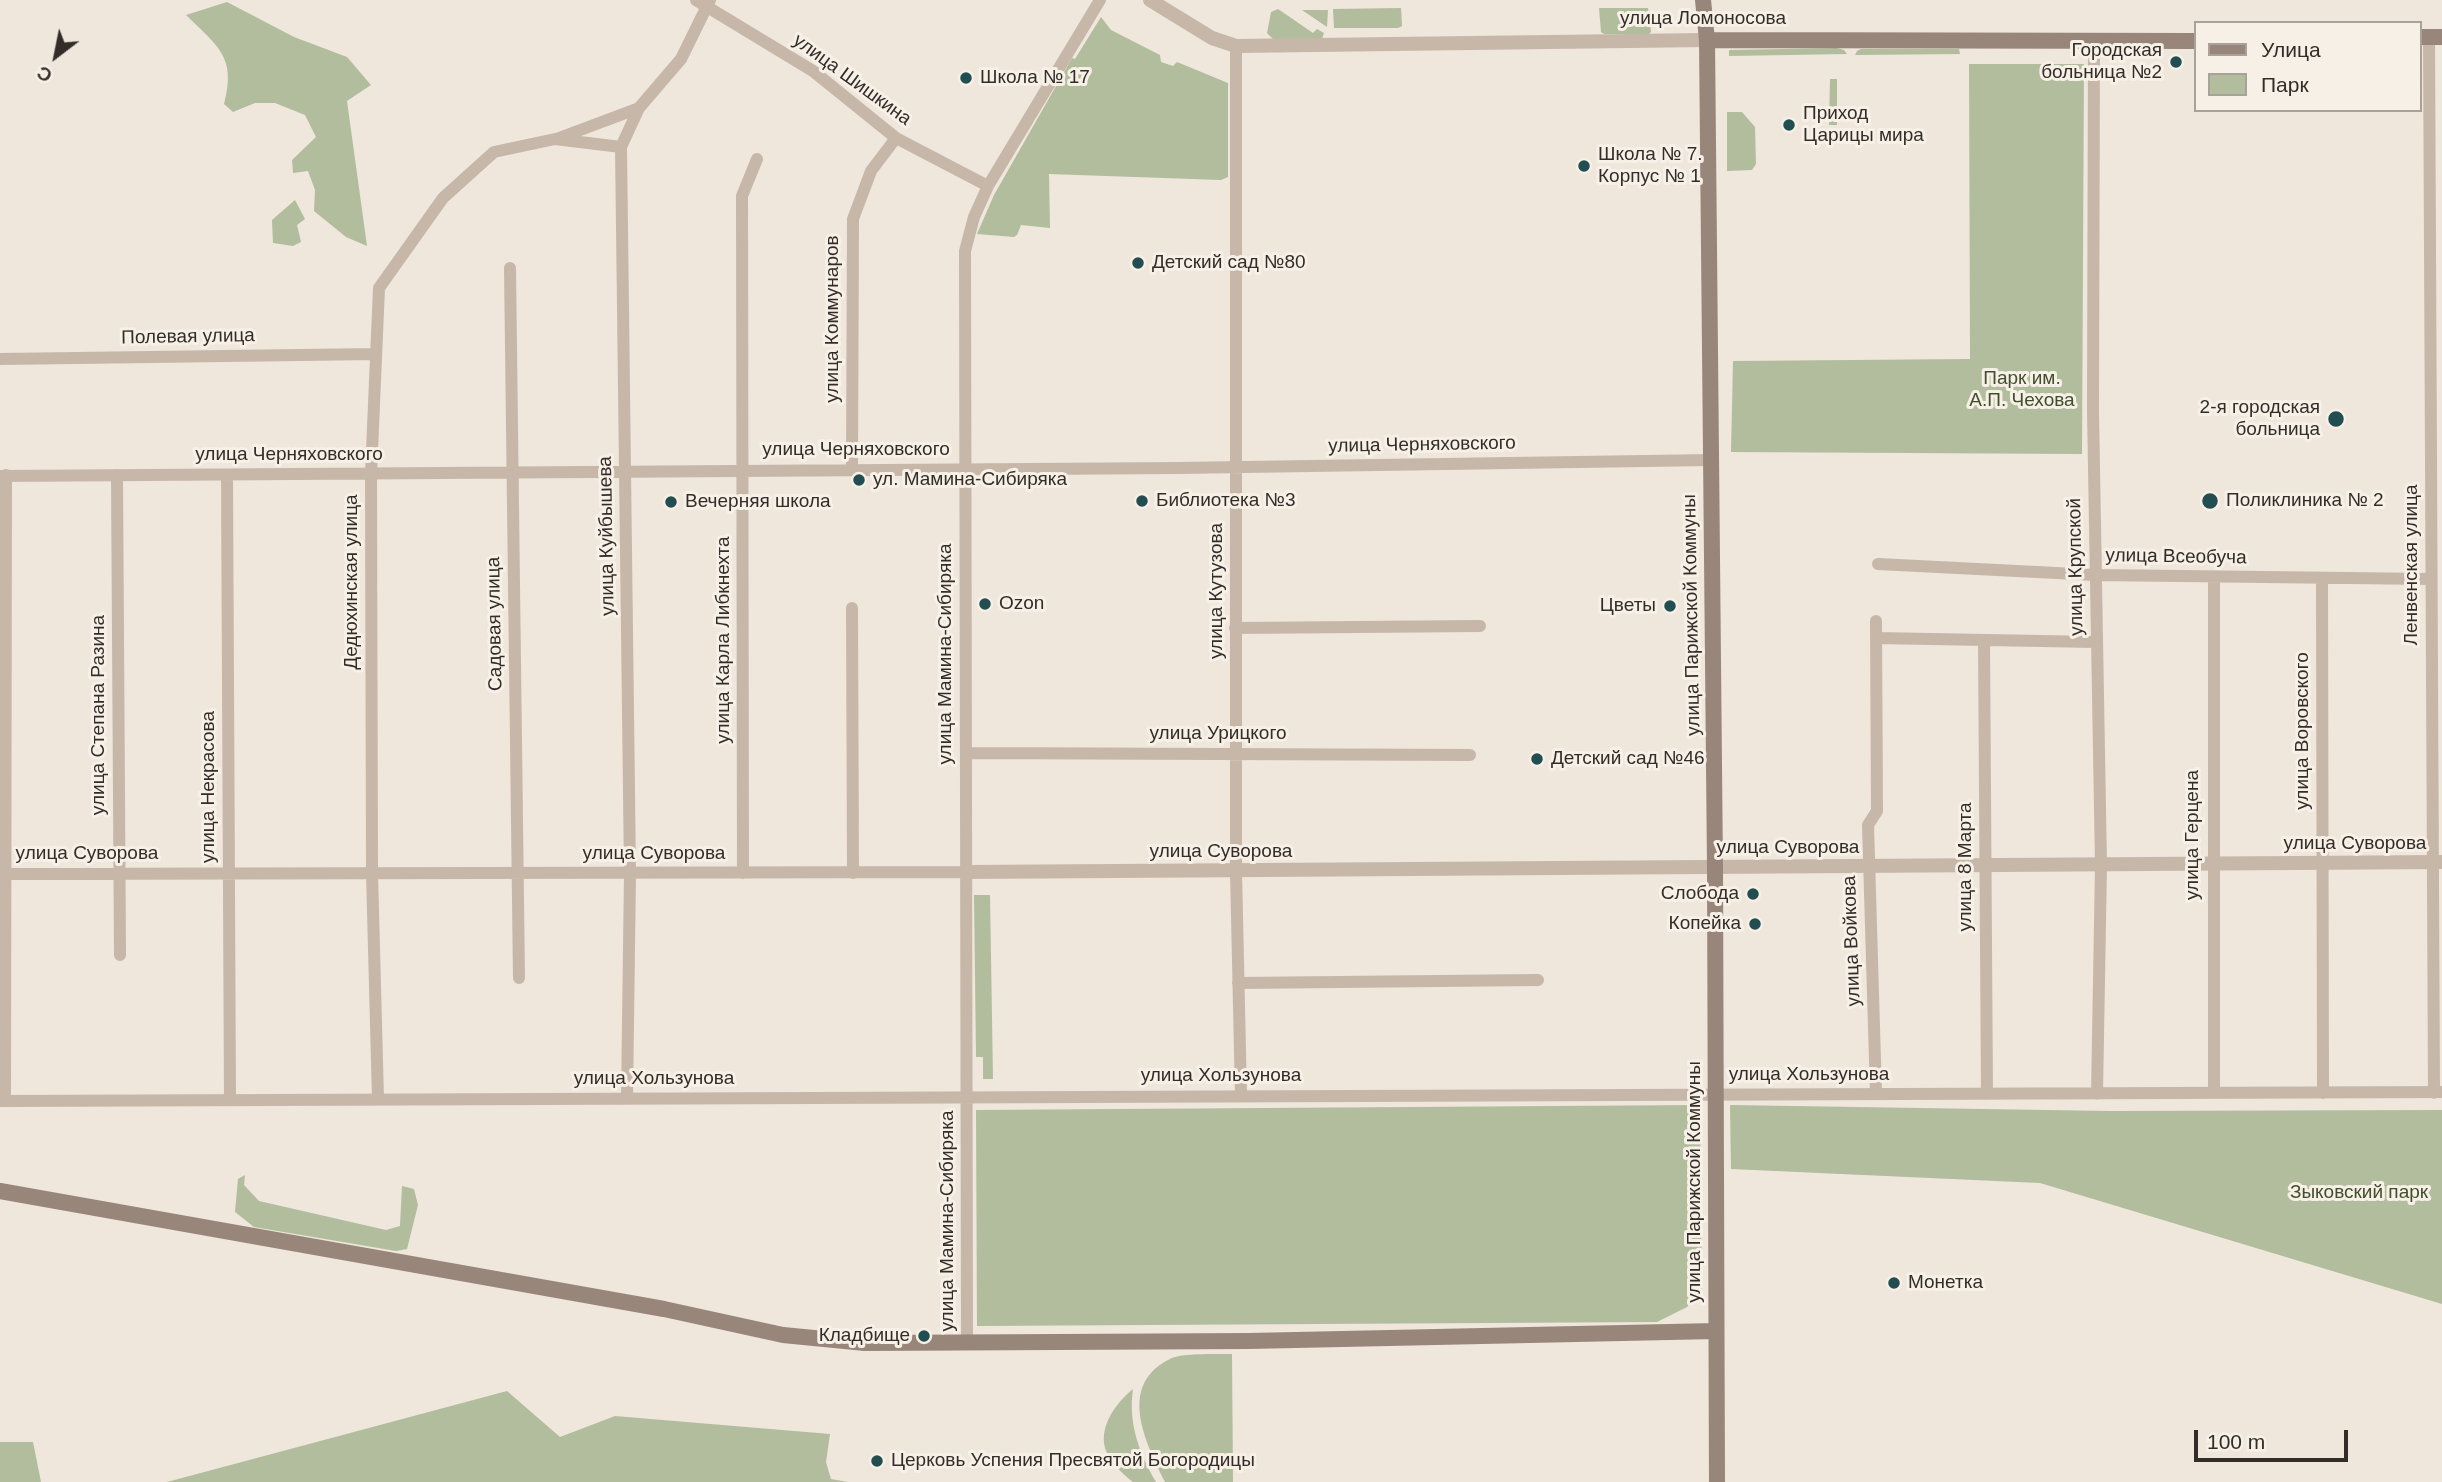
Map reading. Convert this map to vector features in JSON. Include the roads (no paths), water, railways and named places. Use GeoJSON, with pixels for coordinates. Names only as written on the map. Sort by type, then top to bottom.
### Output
{"type":"FeatureCollection","features":[{"type":"Feature","properties":{"kind":"main road","name":"улица Парижской Коммуны"},"geometry":{"type":"LineString","coordinates":[[1703,0],[1707,40],[1716,868],[1717,1482]]}},
{"type":"Feature","properties":{"kind":"main road","name":"улица Ломоносова"},"geometry":{"type":"LineString","coordinates":[[1707,40],[2194,41]]}},
{"type":"Feature","properties":{"kind":"main road"},"geometry":{"type":"LineString","coordinates":[[0,1191],[664,1309],[783,1335],[865,1343],[1249,1341],[1716,1331]]}},
{"type":"Feature","properties":{"kind":"street","name":"улица Мамина-Сибиряка"},"geometry":{"type":"LineString","coordinates":[[967,1343],[965,251],[974,217],[988,186],[1100,0]]}},
{"type":"Feature","properties":{"kind":"street","name":"улица Ломоносова"},"geometry":{"type":"LineString","coordinates":[[1150,0],[1212,38],[1236,46],[1707,40]]}},
{"type":"Feature","properties":{"kind":"street","name":"улица Шишкина"},"geometry":{"type":"LineString","coordinates":[[704,2],[813,71],[896,138],[988,186]]}},
{"type":"Feature","properties":{"kind":"street","name":"улица Куйбышева"},"geometry":{"type":"LineString","coordinates":[[627,1098],[630,873],[621,147],[639,108],[681,59],[704,2]]}},
{"type":"Feature","properties":{"kind":"street","name":"Ленвенская улица"},"geometry":{"type":"LineString","coordinates":[[2430,37],[2436,270],[2436,463],[2431,579],[2437,862],[2438,1093]]}},
{"type":"Feature","properties":{"kind":"street","name":"улица Крупской"},"geometry":{"type":"LineString","coordinates":[[2094,39],[2093,411],[2101,865],[2097,1094]]}},
{"type":"Feature","properties":{"kind":"street","name":"улица Кутузова"},"geometry":{"type":"LineString","coordinates":[[1236,46],[1236,871],[1241,1096]]}},
{"type":"Feature","properties":{"kind":"street"},"geometry":{"type":"LineString","coordinates":[[555,139],[639,108]]}},
{"type":"Feature","properties":{"kind":"street","name":"улица Коммунаров"},"geometry":{"type":"LineString","coordinates":[[852,470],[853,219],[871,171],[896,138]]}},
{"type":"Feature","properties":{"kind":"street","name":"Дедюхинская улица"},"geometry":{"type":"LineString","coordinates":[[378,1099],[372,873],[370,474],[379,288],[443,198],[494,152],[555,139],[621,147]]}},
{"type":"Feature","properties":{"kind":"street","name":"улица Карла Либкнехта"},"geometry":{"type":"LineString","coordinates":[[743,873],[742,197],[757,159]]}},
{"type":"Feature","properties":{"kind":"street","name":"Садовая улица"},"geometry":{"type":"LineString","coordinates":[[510,268],[519,978]]}},
{"type":"Feature","properties":{"kind":"street","name":"Полевая улица"},"geometry":{"type":"LineString","coordinates":[[0,359],[376,354]]}},
{"type":"Feature","properties":{"kind":"street","name":"улица Черняховского"},"geometry":{"type":"LineString","coordinates":[[3,475],[1237,467],[1712,460]]}},
{"type":"Feature","properties":{"kind":"street","name":"улица Некрасова"},"geometry":{"type":"LineString","coordinates":[[228,474],[230,1100]]}},
{"type":"Feature","properties":{"kind":"street"},"geometry":{"type":"LineString","coordinates":[[2,1101],[3,475]]}},
{"type":"Feature","properties":{"kind":"street","name":"улица Степана Разина"},"geometry":{"type":"LineString","coordinates":[[117,475],[120,956]]}},
{"type":"Feature","properties":{"kind":"street","name":"улица Всеобуча"},"geometry":{"type":"LineString","coordinates":[[1878,564],[2096,575],[2431,579]]}},
{"type":"Feature","properties":{"kind":"street","name":"улица Герцена"},"geometry":{"type":"LineString","coordinates":[[2214,577],[2214,1093]]}},
{"type":"Feature","properties":{"kind":"street","name":"улица Воровского"},"geometry":{"type":"LineString","coordinates":[[2322,578],[2323,1093]]}},
{"type":"Feature","properties":{"kind":"street"},"geometry":{"type":"LineString","coordinates":[[852,608],[853,873]]}},
{"type":"Feature","properties":{"kind":"street","name":"улица Войкова"},"geometry":{"type":"LineString","coordinates":[[1876,621],[1877,811],[1868,825],[1876,1094]]}},
{"type":"Feature","properties":{"kind":"street"},"geometry":{"type":"LineString","coordinates":[[1235,628],[1480,626]]}},
{"type":"Feature","properties":{"kind":"street"},"geometry":{"type":"LineString","coordinates":[[1876,638],[2096,642]]}},
{"type":"Feature","properties":{"kind":"street","name":"улица 8 Марта"},"geometry":{"type":"LineString","coordinates":[[1984,640],[1987,1094]]}},
{"type":"Feature","properties":{"kind":"street","name":"улица Урицкого"},"geometry":{"type":"LineString","coordinates":[[966,752],[1470,755]]}},
{"type":"Feature","properties":{"kind":"street","name":"улица Суворова"},"geometry":{"type":"LineString","coordinates":[[2,874],[853,873],[2437,862]]}},
{"type":"Feature","properties":{"kind":"street"},"geometry":{"type":"LineString","coordinates":[[1238,983],[1538,980]]}},
{"type":"Feature","properties":{"kind":"street","name":"улица Хользунова"},"geometry":{"type":"LineString","coordinates":[[2,1101],[2438,1093]]}},
{"type":"Feature","properties":{"kind":"place","name":"Городская больница №2"},"geometry":{"type":"Point","coordinates":[2176,62]}},
{"type":"Feature","properties":{"kind":"place","name":"Школа № 17"},"geometry":{"type":"Point","coordinates":[966,78]}},
{"type":"Feature","properties":{"kind":"place","name":"Приход Царицы мира"},"geometry":{"type":"Point","coordinates":[1789,125]}},
{"type":"Feature","properties":{"kind":"place","name":"Школа № 7. Корпус № 1"},"geometry":{"type":"Point","coordinates":[1584,166]}},
{"type":"Feature","properties":{"kind":"place","name":"Детский сад №80"},"geometry":{"type":"Point","coordinates":[1138,263]}},
{"type":"Feature","properties":{"kind":"place","name":"2-я городская больница"},"geometry":{"type":"Point","coordinates":[2336,419]}},
{"type":"Feature","properties":{"kind":"place","name":"ул. Мамина-Сибиряка"},"geometry":{"type":"Point","coordinates":[859,480]}},
{"type":"Feature","properties":{"kind":"place","name":"Библиотека №3"},"geometry":{"type":"Point","coordinates":[1142,501]}},
{"type":"Feature","properties":{"kind":"place","name":"Поликлиника № 2"},"geometry":{"type":"Point","coordinates":[2210,501]}},
{"type":"Feature","properties":{"kind":"place","name":"Вечерняя школа"},"geometry":{"type":"Point","coordinates":[671,502]}},
{"type":"Feature","properties":{"kind":"place","name":"Ozon"},"geometry":{"type":"Point","coordinates":[985,604]}},
{"type":"Feature","properties":{"kind":"place","name":"Цветы"},"geometry":{"type":"Point","coordinates":[1670,606]}},
{"type":"Feature","properties":{"kind":"place","name":"Детский сад №46"},"geometry":{"type":"Point","coordinates":[1537,759]}},
{"type":"Feature","properties":{"kind":"place","name":"Слобода"},"geometry":{"type":"Point","coordinates":[1753,894]}},
{"type":"Feature","properties":{"kind":"place","name":"Копейка"},"geometry":{"type":"Point","coordinates":[1755,924]}},
{"type":"Feature","properties":{"kind":"place","name":"Монетка"},"geometry":{"type":"Point","coordinates":[1894,1283]}},
{"type":"Feature","properties":{"kind":"place","name":"Кладбище"},"geometry":{"type":"Point","coordinates":[924,1336]}},
{"type":"Feature","properties":{"kind":"place","name":"Церковь Успения Пресвятой Богородицы"},"geometry":{"type":"Point","coordinates":[877,1461]}},
{"type":"Feature","properties":{"kind":"park label","name":"Парк им. А.П. Чехова"},"geometry":{"type":"Point","coordinates":[2022,390]}},
{"type":"Feature","properties":{"kind":"park label","name":"Зыковский парк"},"geometry":{"type":"Point","coordinates":[2359,1193]}}]}
